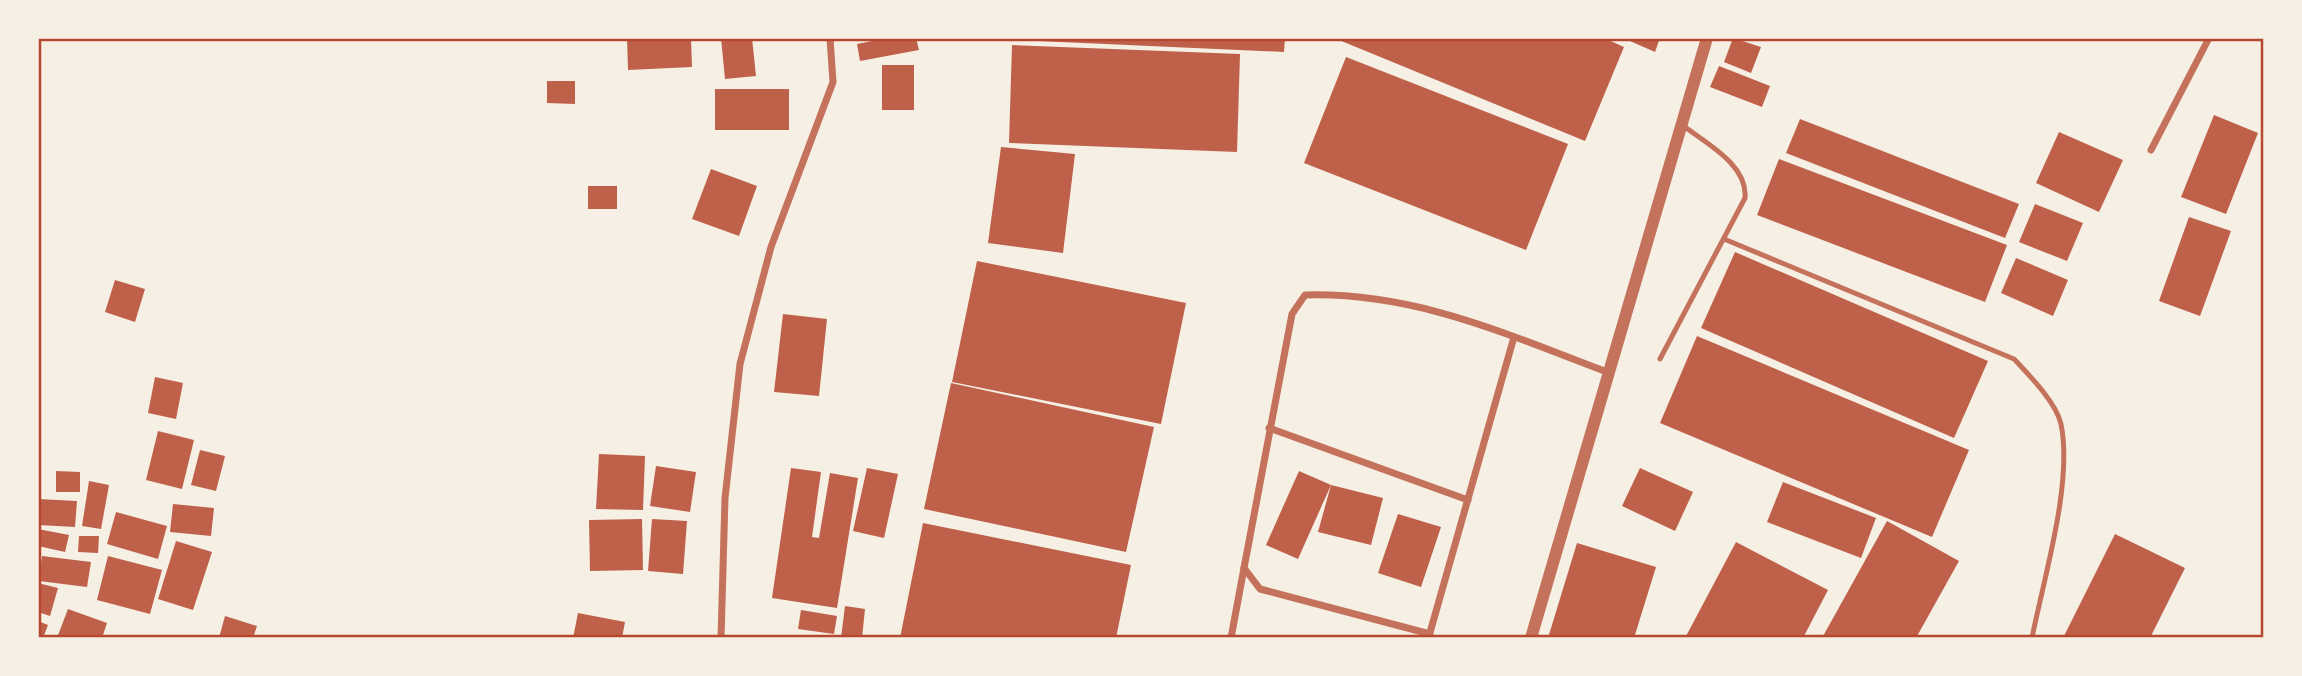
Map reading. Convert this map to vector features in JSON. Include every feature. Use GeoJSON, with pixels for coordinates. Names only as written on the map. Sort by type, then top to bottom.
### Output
{"type":"FeatureCollection","features":[{"type":"Feature","properties":{"kind":"street"},"geometry":{"type":"LineString","coordinates":[[721,638],[725,498],[740,364],[771,247],[834,82],[830,38]]}},
{"type":"Feature","properties":{"kind":"street"},"geometry":{"type":"LineString","coordinates":[[1531,638],[1606,372],[1707,38]]}},
{"type":"Feature","properties":{"kind":"street"},"geometry":{"type":"LineString","coordinates":[[2151,150],[2209,38]]}},
{"type":"Feature","properties":{"kind":"street"},"geometry":{"type":"LineString","coordinates":[[1231,638],[1292,314],[1305,295],[1380,299],[1418,305],[1606,372]]}},
{"type":"Feature","properties":{"kind":"street"},"geometry":{"type":"LineString","coordinates":[[1244,568],[1259,589],[1429,636],[1514,337]]}},
{"type":"Feature","properties":{"kind":"street"},"geometry":{"type":"LineString","coordinates":[[1269,428],[1468,500]]}},
{"type":"Feature","properties":{"kind":"lane"},"geometry":{"type":"LineString","coordinates":[[1660,359],[1745,198],[1746,183],[1737,169],[1681,124]]}},
{"type":"Feature","properties":{"kind":"lane"},"geometry":{"type":"LineString","coordinates":[[1724,239],[2014,359],[2037,382],[2061,422],[2063,483],[2032,638]]}},
{"type":"Feature","properties":{"kind":"building"},"geometry":{"type":"Polygon","coordinates":[[[627,38],[691,38],[692,67],[628,70],[627,38]]]}},
{"type":"Feature","properties":{"kind":"building"},"geometry":{"type":"Polygon","coordinates":[[[721,38],[752,38],[756,76],[725,79],[721,38]]]}},
{"type":"Feature","properties":{"kind":"building"},"geometry":{"type":"Polygon","coordinates":[[[887,38],[916,38],[919,50],[860,61],[857,44],[887,38]]]}},
{"type":"Feature","properties":{"kind":"building"},"geometry":{"type":"Polygon","coordinates":[[[972,38],[1285,38],[1284,52],[972,38]]]}},
{"type":"Feature","properties":{"kind":"building"},"geometry":{"type":"Polygon","coordinates":[[[1334,38],[1604,38],[1624,47],[1585,141],[1334,38]]]}},
{"type":"Feature","properties":{"kind":"building"},"geometry":{"type":"Polygon","coordinates":[[[1623,38],[1660,38],[1655,52],[1623,38]]]}},
{"type":"Feature","properties":{"kind":"building"},"geometry":{"type":"Polygon","coordinates":[[[1733,38],[1761,47],[1751,73],[1724,62],[1733,38]]]}},
{"type":"Feature","properties":{"kind":"building"},"geometry":{"type":"Polygon","coordinates":[[[1012,45],[1240,54],[1237,152],[1009,143],[1012,45]]]}},
{"type":"Feature","properties":{"kind":"building"},"geometry":{"type":"Polygon","coordinates":[[[1346,57],[1568,144],[1526,250],[1304,163],[1346,57]]]}},
{"type":"Feature","properties":{"kind":"building"},"geometry":{"type":"Polygon","coordinates":[[[882,65],[914,65],[914,110],[882,110],[882,65]]]}},
{"type":"Feature","properties":{"kind":"building"},"geometry":{"type":"Polygon","coordinates":[[[1719,66],[1770,86],[1762,107],[1710,87],[1719,66]]]}},
{"type":"Feature","properties":{"kind":"building"},"geometry":{"type":"Polygon","coordinates":[[[547,81],[575,81],[575,104],[547,103],[547,81]]]}},
{"type":"Feature","properties":{"kind":"building"},"geometry":{"type":"Polygon","coordinates":[[[715,89],[789,89],[789,130],[715,130],[715,89]]]}},
{"type":"Feature","properties":{"kind":"building"},"geometry":{"type":"Polygon","coordinates":[[[2214,115],[2258,133],[2226,214],[2181,197],[2214,115]]]}},
{"type":"Feature","properties":{"kind":"building"},"geometry":{"type":"Polygon","coordinates":[[[1800,119],[2019,204],[2005,238],[1786,153],[1800,119]]]}},
{"type":"Feature","properties":{"kind":"building"},"geometry":{"type":"Polygon","coordinates":[[[2059,132],[2123,160],[2099,212],[2036,183],[2059,132]]]}},
{"type":"Feature","properties":{"kind":"building"},"geometry":{"type":"Polygon","coordinates":[[[1001,147],[1075,154],[1063,253],[988,243],[1001,147]]]}},
{"type":"Feature","properties":{"kind":"building"},"geometry":{"type":"Polygon","coordinates":[[[1779,159],[2007,245],[1985,302],[1757,215],[1779,159]]]}},
{"type":"Feature","properties":{"kind":"building"},"geometry":{"type":"Polygon","coordinates":[[[711,169],[757,186],[739,236],[692,219],[711,169]]]}},
{"type":"Feature","properties":{"kind":"building"},"geometry":{"type":"Polygon","coordinates":[[[588,186],[617,186],[617,209],[588,209],[588,186]]]}},
{"type":"Feature","properties":{"kind":"building"},"geometry":{"type":"Polygon","coordinates":[[[2035,204],[2083,223],[2067,261],[2019,242],[2035,204]]]}},
{"type":"Feature","properties":{"kind":"building"},"geometry":{"type":"Polygon","coordinates":[[[2189,217],[2231,231],[2200,316],[2159,301],[2189,217]]]}},
{"type":"Feature","properties":{"kind":"building"},"geometry":{"type":"Polygon","coordinates":[[[1735,252],[1988,361],[1954,438],[1701,328],[1735,252]]]}},
{"type":"Feature","properties":{"kind":"building"},"geometry":{"type":"Polygon","coordinates":[[[2016,258],[2068,280],[2053,316],[2001,293],[2016,258]]]}},
{"type":"Feature","properties":{"kind":"building"},"geometry":{"type":"Polygon","coordinates":[[[977,261],[1186,303],[1161,424],[952,382],[977,261]]]}},
{"type":"Feature","properties":{"kind":"building"},"geometry":{"type":"Polygon","coordinates":[[[115,280],[145,289],[135,322],[105,312],[115,280]]]}},
{"type":"Feature","properties":{"kind":"building"},"geometry":{"type":"Polygon","coordinates":[[[783,314],[827,319],[819,396],[774,392],[783,314]]]}},
{"type":"Feature","properties":{"kind":"building"},"geometry":{"type":"Polygon","coordinates":[[[1697,336],[1969,450],[1932,537],[1660,423],[1697,336]]]}},
{"type":"Feature","properties":{"kind":"building"},"geometry":{"type":"Polygon","coordinates":[[[155,377],[183,383],[176,419],[148,413],[155,377]]]}},
{"type":"Feature","properties":{"kind":"building"},"geometry":{"type":"Polygon","coordinates":[[[951,383],[1154,427],[1126,552],[924,509],[951,383]]]}},
{"type":"Feature","properties":{"kind":"building"},"geometry":{"type":"Polygon","coordinates":[[[158,431],[194,440],[182,489],[146,480],[158,431]]]}},
{"type":"Feature","properties":{"kind":"building"},"geometry":{"type":"Polygon","coordinates":[[[200,450],[225,456],[216,491],[191,485],[200,450]]]}},
{"type":"Feature","properties":{"kind":"building"},"geometry":{"type":"Polygon","coordinates":[[[599,454],[645,456],[643,510],[596,509],[599,454]]]}},
{"type":"Feature","properties":{"kind":"building"},"geometry":{"type":"Polygon","coordinates":[[[656,466],[696,472],[690,512],[650,506],[656,466]]]}},
{"type":"Feature","properties":{"kind":"building"},"geometry":{"type":"Polygon","coordinates":[[[791,468],[821,472],[812,537],[819,538],[830,473],[858,478],[837,608],[772,598],[791,468]]]}},
{"type":"Feature","properties":{"kind":"building"},"geometry":{"type":"Polygon","coordinates":[[[867,468],[898,474],[884,538],[853,531],[867,468]]]}},
{"type":"Feature","properties":{"kind":"building"},"geometry":{"type":"Polygon","coordinates":[[[1640,468],[1693,492],[1675,531],[1622,506],[1640,468]]]}},
{"type":"Feature","properties":{"kind":"building"},"geometry":{"type":"Polygon","coordinates":[[[56,471],[80,472],[80,492],[56,492],[56,471]]]}},
{"type":"Feature","properties":{"kind":"building"},"geometry":{"type":"Polygon","coordinates":[[[1299,471],[1331,485],[1298,559],[1266,545],[1299,471]]]}},
{"type":"Feature","properties":{"kind":"building"},"geometry":{"type":"Polygon","coordinates":[[[89,481],[109,485],[101,529],[82,526],[89,481]]]}},
{"type":"Feature","properties":{"kind":"building"},"geometry":{"type":"Polygon","coordinates":[[[1783,482],[1876,518],[1861,558],[1767,522],[1783,482]]]}},
{"type":"Feature","properties":{"kind":"building"},"geometry":{"type":"Polygon","coordinates":[[[1331,485],[1383,498],[1371,545],[1318,532],[1331,485]]]}},
{"type":"Feature","properties":{"kind":"building"},"geometry":{"type":"Polygon","coordinates":[[[38,499],[77,501],[75,527],[38,525],[38,499]]]}},
{"type":"Feature","properties":{"kind":"building"},"geometry":{"type":"Polygon","coordinates":[[[173,504],[214,508],[211,536],[170,532],[173,504]]]}},
{"type":"Feature","properties":{"kind":"building"},"geometry":{"type":"Polygon","coordinates":[[[116,512],[167,526],[158,559],[107,544],[116,512]]]}},
{"type":"Feature","properties":{"kind":"building"},"geometry":{"type":"Polygon","coordinates":[[[1398,514],[1441,527],[1421,587],[1378,573],[1398,514]]]}},
{"type":"Feature","properties":{"kind":"building"},"geometry":{"type":"Polygon","coordinates":[[[642,519],[643,570],[590,571],[589,520],[642,519]]]}},
{"type":"Feature","properties":{"kind":"building"},"geometry":{"type":"Polygon","coordinates":[[[652,519],[687,521],[683,574],[648,571],[652,519]]]}},
{"type":"Feature","properties":{"kind":"building"},"geometry":{"type":"Polygon","coordinates":[[[1887,521],[1959,561],[1916,638],[1822,638],[1887,521]]]}},
{"type":"Feature","properties":{"kind":"building"},"geometry":{"type":"Polygon","coordinates":[[[923,523],[1131,565],[1116,638],[900,638],[923,523]]]}},
{"type":"Feature","properties":{"kind":"building"},"geometry":{"type":"Polygon","coordinates":[[[38,529],[69,535],[65,552],[38,546],[38,529]]]}},
{"type":"Feature","properties":{"kind":"building"},"geometry":{"type":"Polygon","coordinates":[[[2115,534],[2185,568],[2150,638],[2063,638],[2115,534]]]}},
{"type":"Feature","properties":{"kind":"building"},"geometry":{"type":"Polygon","coordinates":[[[79,536],[99,536],[98,553],[78,552],[79,536]]]}},
{"type":"Feature","properties":{"kind":"building"},"geometry":{"type":"Polygon","coordinates":[[[176,541],[212,552],[193,610],[158,599],[176,541]]]}},
{"type":"Feature","properties":{"kind":"building"},"geometry":{"type":"Polygon","coordinates":[[[1736,542],[1828,590],[1803,638],[1685,638],[1736,542]]]}},
{"type":"Feature","properties":{"kind":"building"},"geometry":{"type":"Polygon","coordinates":[[[1577,543],[1656,567],[1634,638],[1548,638],[1577,543]]]}},
{"type":"Feature","properties":{"kind":"building"},"geometry":{"type":"Polygon","coordinates":[[[42,556],[91,562],[87,587],[39,581],[42,556]]]}},
{"type":"Feature","properties":{"kind":"building"},"geometry":{"type":"Polygon","coordinates":[[[108,556],[162,570],[150,614],[97,600],[108,556]]]}},
{"type":"Feature","properties":{"kind":"building"},"geometry":{"type":"Polygon","coordinates":[[[38,583],[58,588],[50,616],[38,612],[38,583]]]}},
{"type":"Feature","properties":{"kind":"building"},"geometry":{"type":"Polygon","coordinates":[[[845,606],[865,609],[862,638],[841,638],[845,606]]]}},
{"type":"Feature","properties":{"kind":"building"},"geometry":{"type":"Polygon","coordinates":[[[68,609],[107,623],[102,638],[57,638],[68,609]]]}},
{"type":"Feature","properties":{"kind":"building"},"geometry":{"type":"Polygon","coordinates":[[[801,610],[837,616],[834,634],[798,629],[801,610]]]}},
{"type":"Feature","properties":{"kind":"building"},"geometry":{"type":"Polygon","coordinates":[[[578,613],[625,622],[622,638],[573,638],[578,613]]]}},
{"type":"Feature","properties":{"kind":"building"},"geometry":{"type":"Polygon","coordinates":[[[225,616],[257,626],[253,638],[219,638],[225,616]]]}},
{"type":"Feature","properties":{"kind":"building"},"geometry":{"type":"Polygon","coordinates":[[[38,621],[48,625],[43,638],[38,638],[38,621]]]}}]}
